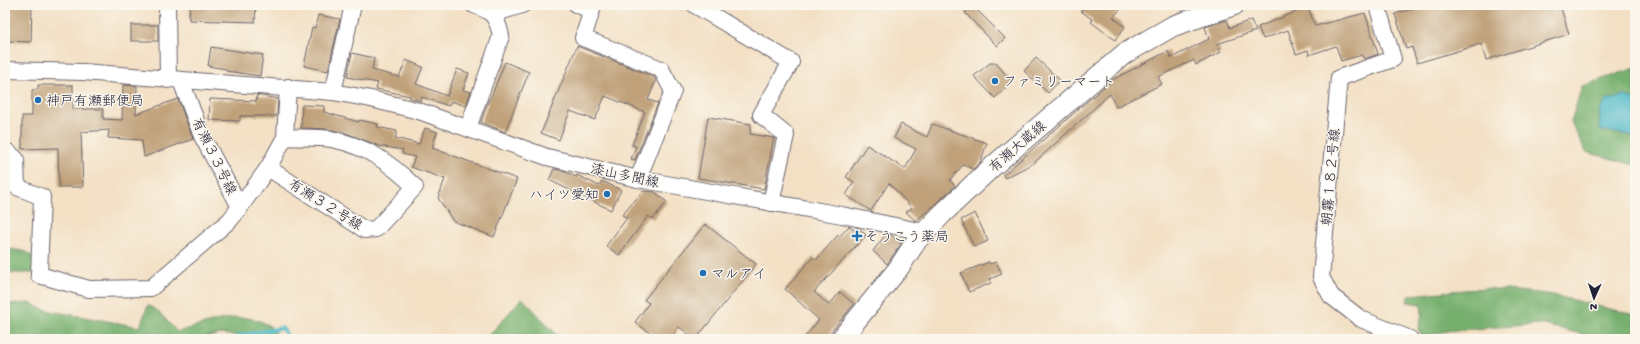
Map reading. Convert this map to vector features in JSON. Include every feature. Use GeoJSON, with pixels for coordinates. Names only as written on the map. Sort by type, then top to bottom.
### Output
{"type":"FeatureCollection","features":[{"type":"Feature","properties":{"kind":"main road","name":"有瀬大蔵線"},"geometry":{"type":"LineString","coordinates":[[841,339],[898,269],[924,232],[992,167],[1124,54],[1173,26],[1234,5]]}},
{"type":"Feature","properties":{"kind":"street","name":"有瀬３３号線"},"geometry":{"type":"LineString","coordinates":[[5,151],[16,159],[17,187],[42,198],[39,275],[89,289],[151,288],[230,220],[240,207],[202,136],[175,80],[167,5]]}},
{"type":"Feature","properties":{"kind":"street"},"geometry":{"type":"LineString","coordinates":[[333,92],[353,5]]}},
{"type":"Feature","properties":{"kind":"street"},"geometry":{"type":"LineString","coordinates":[[468,128],[501,36],[498,24],[493,14],[474,5]]}},
{"type":"Feature","properties":{"kind":"street"},"geometry":{"type":"LineString","coordinates":[[493,14],[522,5]]}},
{"type":"Feature","properties":{"kind":"street"},"geometry":{"type":"LineString","coordinates":[[577,5],[592,10],[583,38],[662,69],[673,91],[638,179]]}},
{"type":"Feature","properties":{"kind":"street"},"geometry":{"type":"LineString","coordinates":[[695,5],[791,62],[761,115],[786,135],[771,203]]}},
{"type":"Feature","properties":{"kind":"street","name":"朝霧１８２号線"},"geometry":{"type":"LineString","coordinates":[[1377,5],[1393,59],[1339,78],[1321,277],[1332,296],[1361,319],[1410,339]]}},
{"type":"Feature","properties":{"kind":"street","name":"漆山多聞線"},"geometry":{"type":"LineString","coordinates":[[5,70],[83,72],[175,80],[288,87],[371,98],[419,111],[548,157],[638,179],[924,232]]}},
{"type":"Feature","properties":{"kind":"street"},"geometry":{"type":"LineString","coordinates":[[240,207],[268,168],[285,137],[288,87]]}},
{"type":"Feature","properties":{"kind":"street","name":"有瀬３２号線"},"geometry":{"type":"LineString","coordinates":[[268,168],[365,230],[376,229],[415,188],[395,167],[374,153],[331,140],[285,137]]}},
{"type":"Feature","properties":{"kind":"green space"},"geometry":{"type":"Polygon","coordinates":[[[1635,68],[1635,165],[1586,152],[1571,122],[1582,86],[1635,68]]]}},
{"type":"Feature","properties":{"kind":"green space"},"geometry":{"type":"Polygon","coordinates":[[[5,248],[27,252],[36,260],[34,273],[5,273],[5,248]]]}},
{"type":"Feature","properties":{"kind":"green space"},"geometry":{"type":"Polygon","coordinates":[[[1486,288],[1548,294],[1635,315],[1635,339],[1602,339],[1540,324],[1447,331],[1423,337],[1418,330],[1422,315],[1421,304],[1407,302],[1410,295],[1486,288]]]}},
{"type":"Feature","properties":{"kind":"green space"},"geometry":{"type":"Polygon","coordinates":[[[522,298],[561,339],[486,339],[522,298]]]}},
{"type":"Feature","properties":{"kind":"green space"},"geometry":{"type":"Polygon","coordinates":[[[30,303],[45,310],[140,327],[148,305],[159,312],[177,332],[211,322],[234,318],[246,318],[257,320],[268,325],[280,339],[240,339],[238,336],[222,334],[196,339],[5,339],[5,304],[30,303]]]}},
{"type":"Feature","properties":{"kind":"water"},"geometry":{"type":"Polygon","coordinates":[[[1623,95],[1635,100],[1635,136],[1599,130],[1600,110],[1608,99],[1615,99],[1623,95]]]}},
{"type":"Feature","properties":{"kind":"building"},"geometry":{"type":"Polygon","coordinates":[[[5,5],[32,5],[31,42],[5,41],[5,5]]]}},
{"type":"Feature","properties":{"kind":"building"},"geometry":{"type":"Polygon","coordinates":[[[190,5],[256,5],[255,22],[189,20],[190,5]]]}},
{"type":"Feature","properties":{"kind":"building"},"geometry":{"type":"Polygon","coordinates":[[[972,5],[1005,38],[997,46],[965,13],[972,5]]]}},
{"type":"Feature","properties":{"kind":"building"},"geometry":{"type":"Polygon","coordinates":[[[1086,5],[1125,5],[1113,17],[1125,27],[1115,40],[1091,22],[1093,20],[1081,11],[1086,5]]]}},
{"type":"Feature","properties":{"kind":"building"},"geometry":{"type":"Polygon","coordinates":[[[1424,5],[1560,5],[1569,34],[1486,60],[1481,44],[1417,63],[1412,47],[1406,49],[1395,14],[1424,5]]]}},
{"type":"Feature","properties":{"kind":"building"},"geometry":{"type":"Polygon","coordinates":[[[1308,7],[1315,26],[1365,13],[1378,54],[1364,59],[1362,55],[1341,61],[1336,46],[1309,55],[1308,50],[1296,54],[1288,30],[1263,39],[1258,27],[1308,7]]]}},
{"type":"Feature","properties":{"kind":"building"},"geometry":{"type":"Polygon","coordinates":[[[318,15],[340,19],[328,71],[304,66],[312,27],[315,28],[318,15]]]}},
{"type":"Feature","properties":{"kind":"building"},"geometry":{"type":"Polygon","coordinates":[[[1227,20],[1230,28],[1251,20],[1256,31],[1217,44],[1221,52],[1196,65],[1194,60],[1158,77],[1162,84],[1116,107],[1110,94],[1034,163],[1005,178],[1003,175],[1112,80],[1168,51],[1171,58],[1209,39],[1205,27],[1227,20]]]}},
{"type":"Feature","properties":{"kind":"building"},"geometry":{"type":"Polygon","coordinates":[[[131,25],[158,25],[158,41],[131,41],[131,25]]]}},
{"type":"Feature","properties":{"kind":"building"},"geometry":{"type":"Polygon","coordinates":[[[577,46],[654,77],[656,80],[648,100],[658,103],[635,160],[631,159],[636,146],[632,145],[645,112],[605,96],[595,120],[570,111],[559,140],[541,133],[577,46]]]}},
{"type":"Feature","properties":{"kind":"building"},"geometry":{"type":"Polygon","coordinates":[[[211,47],[263,55],[260,76],[226,71],[226,69],[208,66],[211,47]]]}},
{"type":"Feature","properties":{"kind":"building"},"geometry":{"type":"Polygon","coordinates":[[[352,53],[374,58],[372,70],[399,77],[406,60],[423,67],[416,84],[447,96],[457,69],[469,73],[463,90],[471,92],[466,106],[451,101],[449,106],[422,97],[421,101],[410,98],[410,96],[376,89],[378,83],[347,77],[352,53]]]}},
{"type":"Feature","properties":{"kind":"building"},"geometry":{"type":"Polygon","coordinates":[[[1036,58],[1060,80],[1048,93],[1024,71],[1036,58]]]}},
{"type":"Feature","properties":{"kind":"building"},"geometry":{"type":"Polygon","coordinates":[[[505,62],[529,72],[505,132],[481,122],[505,62]]]}},
{"type":"Feature","properties":{"kind":"building"},"geometry":{"type":"Polygon","coordinates":[[[990,63],[996,63],[1012,82],[995,98],[974,76],[990,63]]]}},
{"type":"Feature","properties":{"kind":"building"},"geometry":{"type":"Polygon","coordinates":[[[38,85],[73,85],[73,109],[103,109],[103,119],[122,120],[123,85],[137,86],[136,114],[178,99],[193,139],[144,157],[142,140],[108,138],[109,130],[81,132],[83,187],[59,187],[58,148],[22,149],[22,116],[32,116],[32,90],[38,90],[38,85]]]}},
{"type":"Feature","properties":{"kind":"building"},"geometry":{"type":"Polygon","coordinates":[[[257,95],[278,99],[277,116],[240,116],[240,121],[209,120],[210,99],[256,101],[257,95]]]}},
{"type":"Feature","properties":{"kind":"building"},"geometry":{"type":"Polygon","coordinates":[[[302,105],[324,106],[324,112],[359,122],[359,120],[378,124],[377,127],[397,131],[395,138],[419,144],[425,128],[437,132],[432,148],[517,179],[494,237],[453,221],[438,198],[445,179],[411,167],[415,157],[402,154],[403,150],[379,146],[346,133],[327,129],[301,128],[302,105]]]}},
{"type":"Feature","properties":{"kind":"building"},"geometry":{"type":"Polygon","coordinates":[[[708,117],[751,124],[750,134],[774,138],[764,189],[698,178],[708,117]]]}},
{"type":"Feature","properties":{"kind":"building"},"geometry":{"type":"Polygon","coordinates":[[[901,124],[927,137],[932,124],[987,143],[980,163],[973,169],[963,165],[950,180],[955,186],[916,221],[906,212],[912,208],[889,183],[871,211],[846,195],[854,182],[846,177],[867,145],[905,169],[916,149],[894,138],[901,124]]]}},
{"type":"Feature","properties":{"kind":"building"},"geometry":{"type":"Polygon","coordinates":[[[554,169],[564,171],[576,177],[577,175],[599,186],[602,181],[621,190],[611,210],[549,180],[554,169]]]}},
{"type":"Feature","properties":{"kind":"building"},"geometry":{"type":"Polygon","coordinates":[[[643,191],[655,192],[667,202],[653,219],[648,216],[619,255],[606,246],[627,218],[622,215],[643,191]]]}},
{"type":"Feature","properties":{"kind":"building"},"geometry":{"type":"Polygon","coordinates":[[[975,213],[988,241],[974,247],[961,220],[975,213]]]}},
{"type":"Feature","properties":{"kind":"building"},"geometry":{"type":"Polygon","coordinates":[[[705,224],[756,264],[696,339],[679,327],[670,339],[658,339],[635,322],[649,303],[644,300],[705,224]]]}},
{"type":"Feature","properties":{"kind":"building"},"geometry":{"type":"Polygon","coordinates":[[[849,226],[854,230],[859,228],[866,235],[814,292],[829,305],[840,292],[854,304],[830,333],[830,339],[803,339],[819,320],[785,289],[813,257],[816,260],[838,235],[840,236],[849,226]]]}},
{"type":"Feature","properties":{"kind":"building"},"geometry":{"type":"Polygon","coordinates":[[[886,234],[891,235],[901,244],[887,264],[873,251],[886,234]]]}},
{"type":"Feature","properties":{"kind":"building"},"geometry":{"type":"Polygon","coordinates":[[[989,262],[990,264],[996,262],[1002,274],[990,279],[991,283],[969,292],[961,273],[989,262]]]}},
{"type":"Feature","properties":{"kind":"waterway"},"geometry":{"type":"LineString","coordinates":[[236,339],[238,336],[282,328],[289,339]]}},
{"type":"Feature","properties":{"kind":"place","name":"ファミリーマート"},"geometry":{"type":"Point","coordinates":[995,81]}},
{"type":"Feature","properties":{"kind":"place","name":"神戸有瀬郵便局"},"geometry":{"type":"Point","coordinates":[38,100]}},
{"type":"Feature","properties":{"kind":"place","name":"ハイツ愛知"},"geometry":{"type":"Point","coordinates":[607,194]}},
{"type":"Feature","properties":{"kind":"place","name":"そうこう薬局"},"geometry":{"type":"Point","coordinates":[857,236]}},
{"type":"Feature","properties":{"kind":"place","name":"マルアイ"},"geometry":{"type":"Point","coordinates":[703,273]}}]}
